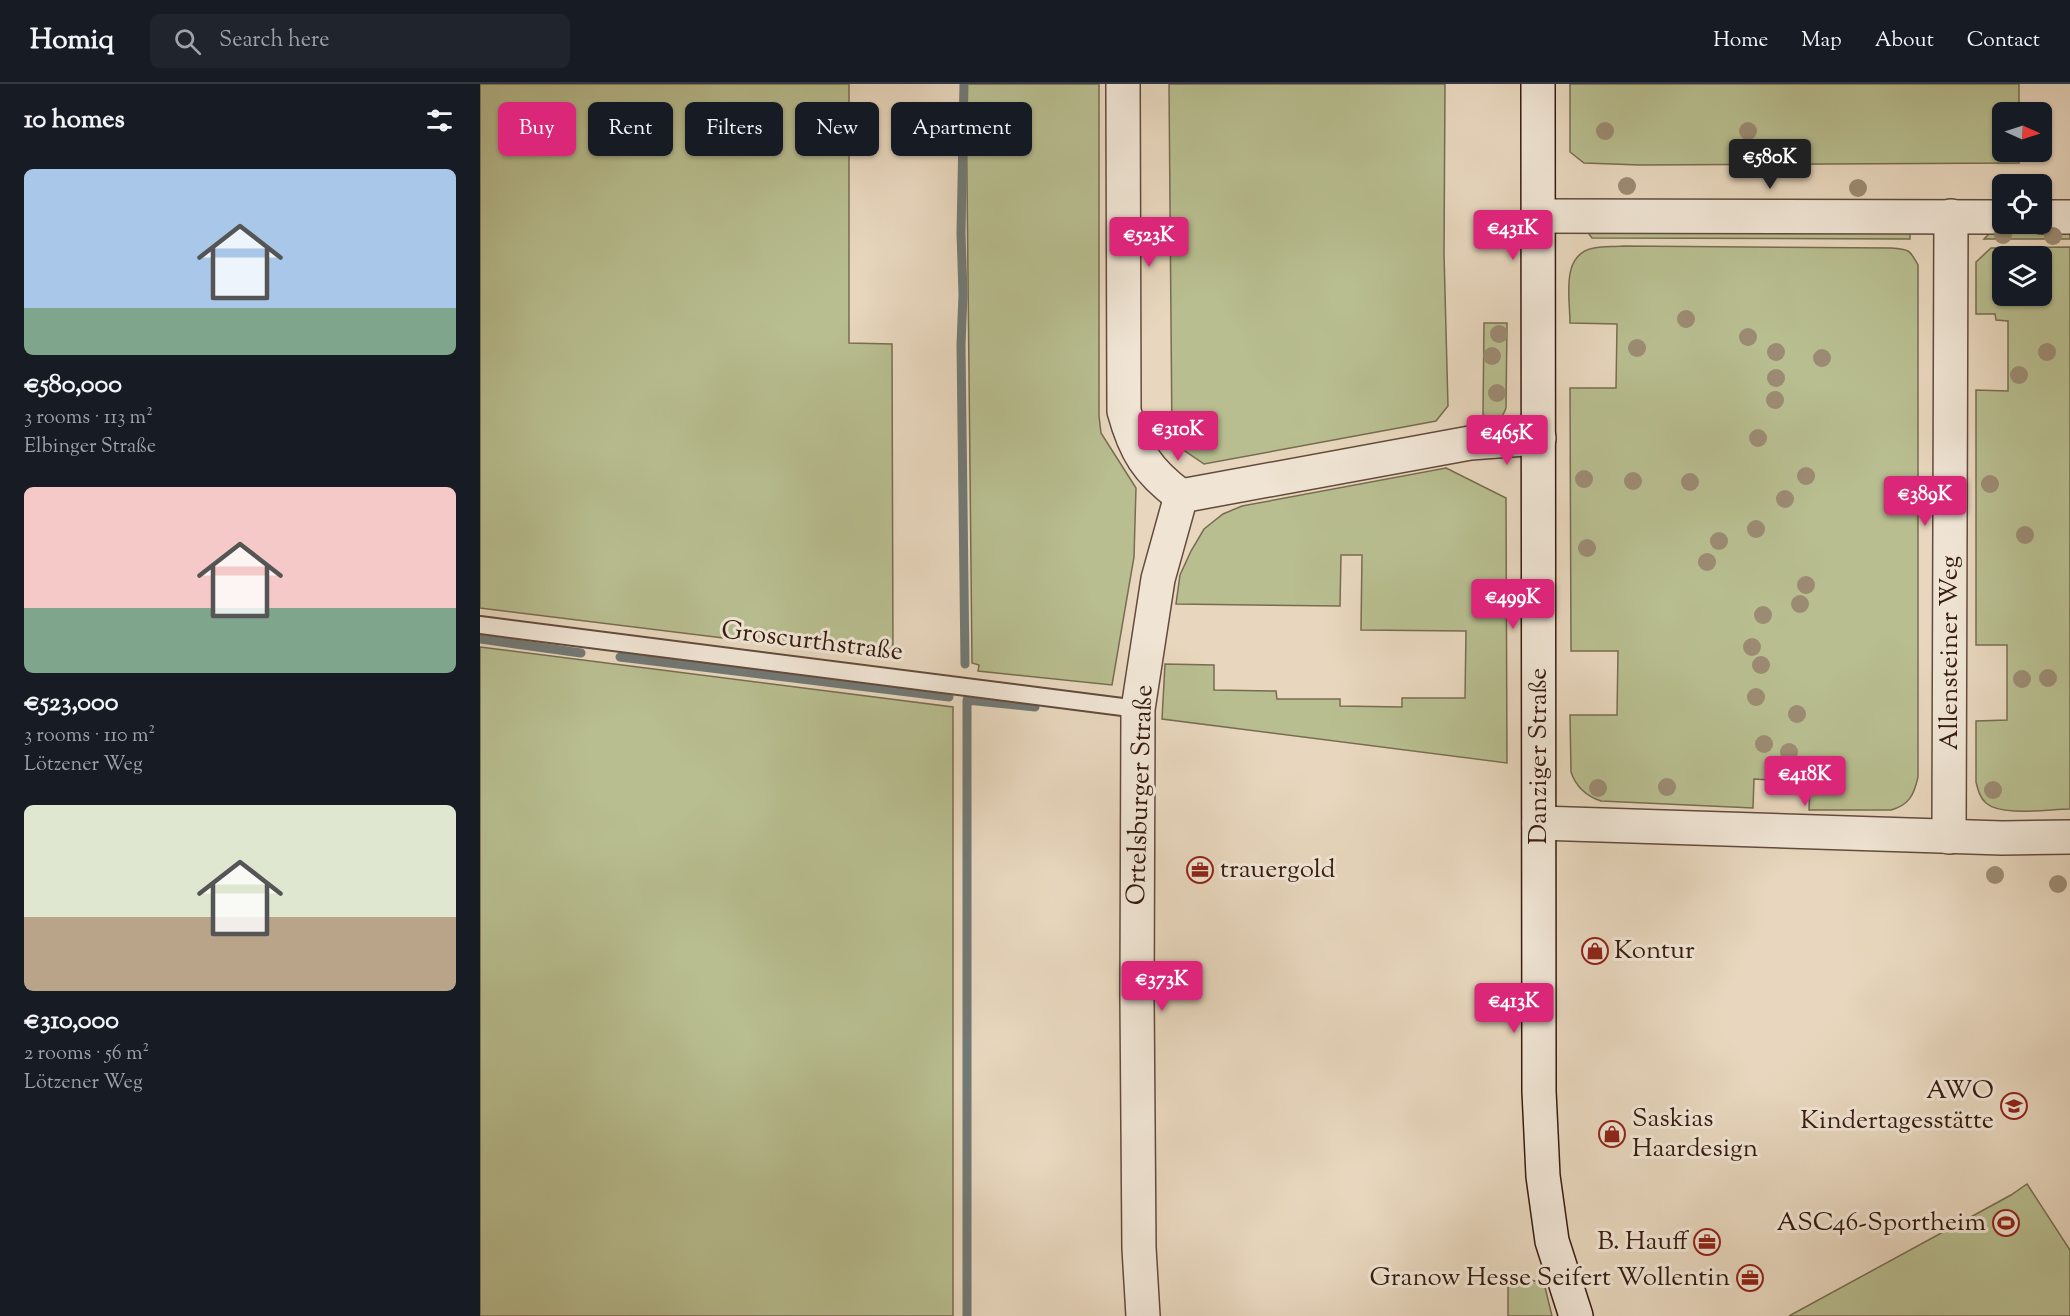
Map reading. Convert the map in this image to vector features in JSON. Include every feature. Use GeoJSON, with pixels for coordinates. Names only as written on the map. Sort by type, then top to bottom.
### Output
{"type":"FeatureCollection","features":[{"type":"Feature","properties":{"kind":"street"},"geometry":{"type":"LineString","coordinates":[[1123,84],[1124,411],[1132,441],[1144,461],[1162,483],[1181,496],[1470,443],[1539,438]]}},
{"type":"Feature","properties":{"kind":"street","name":"Danziger Straße"},"geometry":{"type":"LineString","coordinates":[[1538,84],[1539,1091],[1543,1176],[1552,1241],[1576,1316]]}},
{"type":"Feature","properties":{"kind":"street"},"geometry":{"type":"LineString","coordinates":[[1538,216],[1992,217]]}},
{"type":"Feature","properties":{"kind":"street","name":"Allensteiner Weg"},"geometry":{"type":"LineString","coordinates":[[1949,837],[1951,216]]}},
{"type":"Feature","properties":{"kind":"street"},"geometry":{"type":"LineString","coordinates":[[2052,217],[2070,217]]}},
{"type":"Feature","properties":{"kind":"street","name":"Ortelsburger Straße"},"geometry":{"type":"LineString","coordinates":[[1143,1316],[1139,1248],[1138,709],[1158,579],[1181,496]]}},
{"type":"Feature","properties":{"kind":"street"},"geometry":{"type":"LineString","coordinates":[[1539,823],[1949,837],[2070,837]]}},
{"type":"Feature","properties":{"kind":"lane","name":"Groscurthstraße"},"geometry":{"type":"LineString","coordinates":[[480,625],[1138,709]]}},
{"type":"Feature","properties":{"kind":"green space"},"geometry":{"type":"Polygon","coordinates":[[[480,84],[849,84],[849,102],[795,102],[795,156],[849,156],[849,343],[892,344],[893,659],[480,608],[480,84]]]}},
{"type":"Feature","properties":{"kind":"green space"},"geometry":{"type":"Polygon","coordinates":[[[966,84],[1099,84],[1099,416],[1101,433],[1136,488],[1134,557],[1112,685],[978,671],[979,665],[972,663],[967,156],[1032,156],[1032,102],[966,102],[966,84]]]}},
{"type":"Feature","properties":{"kind":"green space"},"geometry":{"type":"Polygon","coordinates":[[[1169,84],[1445,84],[1444,254],[1448,406],[1436,421],[1204,464],[1172,442],[1169,84]]]}},
{"type":"Feature","properties":{"kind":"green space"},"geometry":{"type":"Polygon","coordinates":[[[1570,84],[2019,84],[2019,102],[1992,102],[1992,162],[2019,163],[1640,165],[1584,163],[1570,152],[1570,84]]]}},
{"type":"Feature","properties":{"kind":"green space"},"geometry":{"type":"Polygon","coordinates":[[[1910,227],[1910,239],[1592,238],[1586,230],[1910,227]]]}},
{"type":"Feature","properties":{"kind":"green space"},"geometry":{"type":"Polygon","coordinates":[[[2052,227],[2061,227],[2070,231],[2070,239],[1984,239],[1992,231],[1992,234],[2052,234],[2052,227]]]}},
{"type":"Feature","properties":{"kind":"green space"},"geometry":{"type":"Polygon","coordinates":[[[1597,247],[1891,248],[1908,251],[1918,265],[1918,777],[1910,798],[1897,808],[1891,810],[1809,810],[1810,782],[1754,779],[1753,808],[1601,801],[1582,790],[1573,777],[1570,715],[1617,715],[1618,651],[1571,651],[1570,388],[1616,388],[1617,324],[1570,323],[1569,278],[1571,268],[1583,252],[1597,247]]]}},
{"type":"Feature","properties":{"kind":"green space"},"geometry":{"type":"Polygon","coordinates":[[[2052,247],[2070,247],[2070,809],[2003,810],[1993,807],[1982,799],[1976,782],[1976,721],[2007,720],[2007,645],[1976,645],[1976,390],[2008,391],[2008,321],[1996,320],[1995,314],[1976,314],[1976,262],[1992,248],[1992,306],[2052,306],[2052,247]]]}},
{"type":"Feature","properties":{"kind":"green space"},"geometry":{"type":"Polygon","coordinates":[[[1484,323],[1507,323],[1506,408],[1499,419],[1493,421],[1483,414],[1484,323]]]}},
{"type":"Feature","properties":{"kind":"green space"},"geometry":{"type":"Polygon","coordinates":[[[1446,468],[1506,498],[1507,763],[1162,719],[1165,664],[1214,665],[1214,690],[1276,691],[1277,699],[1340,699],[1340,706],[1402,707],[1402,698],[1465,698],[1466,631],[1361,630],[1362,555],[1341,555],[1340,606],[1176,604],[1180,575],[1191,551],[1204,529],[1223,514],[1242,506],[1446,468]]]}},
{"type":"Feature","properties":{"kind":"green space"},"geometry":{"type":"Polygon","coordinates":[[[480,647],[953,707],[953,1316],[480,1316],[480,647]]]}},
{"type":"Feature","properties":{"kind":"green space","name":"ASC46-Sportheim"},"geometry":{"type":"Polygon","coordinates":[[[2027,1184],[2070,1250],[2070,1316],[1789,1316],[2011,1195],[2027,1184]]]}},
{"type":"Feature","properties":{"kind":"green space"},"geometry":{"type":"Polygon","coordinates":[[[1508,1275],[1544,1283],[1552,1316],[1508,1316],[1508,1275]]]}},
{"type":"Feature","properties":{"kind":"waterway"},"geometry":{"type":"LineString","coordinates":[[964,84],[961,345],[965,664]]}},
{"type":"Feature","properties":{"kind":"waterway"},"geometry":{"type":"LineString","coordinates":[[480,639],[581,653]]}},
{"type":"Feature","properties":{"kind":"waterway"},"geometry":{"type":"LineString","coordinates":[[620,657],[949,697]]}},
{"type":"Feature","properties":{"kind":"waterway"},"geometry":{"type":"LineString","coordinates":[[967,1316],[967,700],[1035,707]]}},
{"type":"Feature","properties":{"kind":"place","name":"trauergold"},"geometry":{"type":"Point","coordinates":[1200,870]}},
{"type":"Feature","properties":{"kind":"place","name":"Kontur"},"geometry":{"type":"Point","coordinates":[1595,951]}},
{"type":"Feature","properties":{"kind":"place","name":"AWO Kindertagesstätte"},"geometry":{"type":"Point","coordinates":[2014,1106]}},
{"type":"Feature","properties":{"kind":"place","name":"Saskias Haardesign"},"geometry":{"type":"Point","coordinates":[1612,1134]}},
{"type":"Feature","properties":{"kind":"place","name":"ASC46-Sportheim"},"geometry":{"type":"Point","coordinates":[2006,1223]}},
{"type":"Feature","properties":{"kind":"place","name":"B. Hauff"},"geometry":{"type":"Point","coordinates":[1707,1242]}},
{"type":"Feature","properties":{"kind":"place","name":"Granow Hesse Seifert Wollentin"},"geometry":{"type":"Point","coordinates":[1750,1278]}}]}
